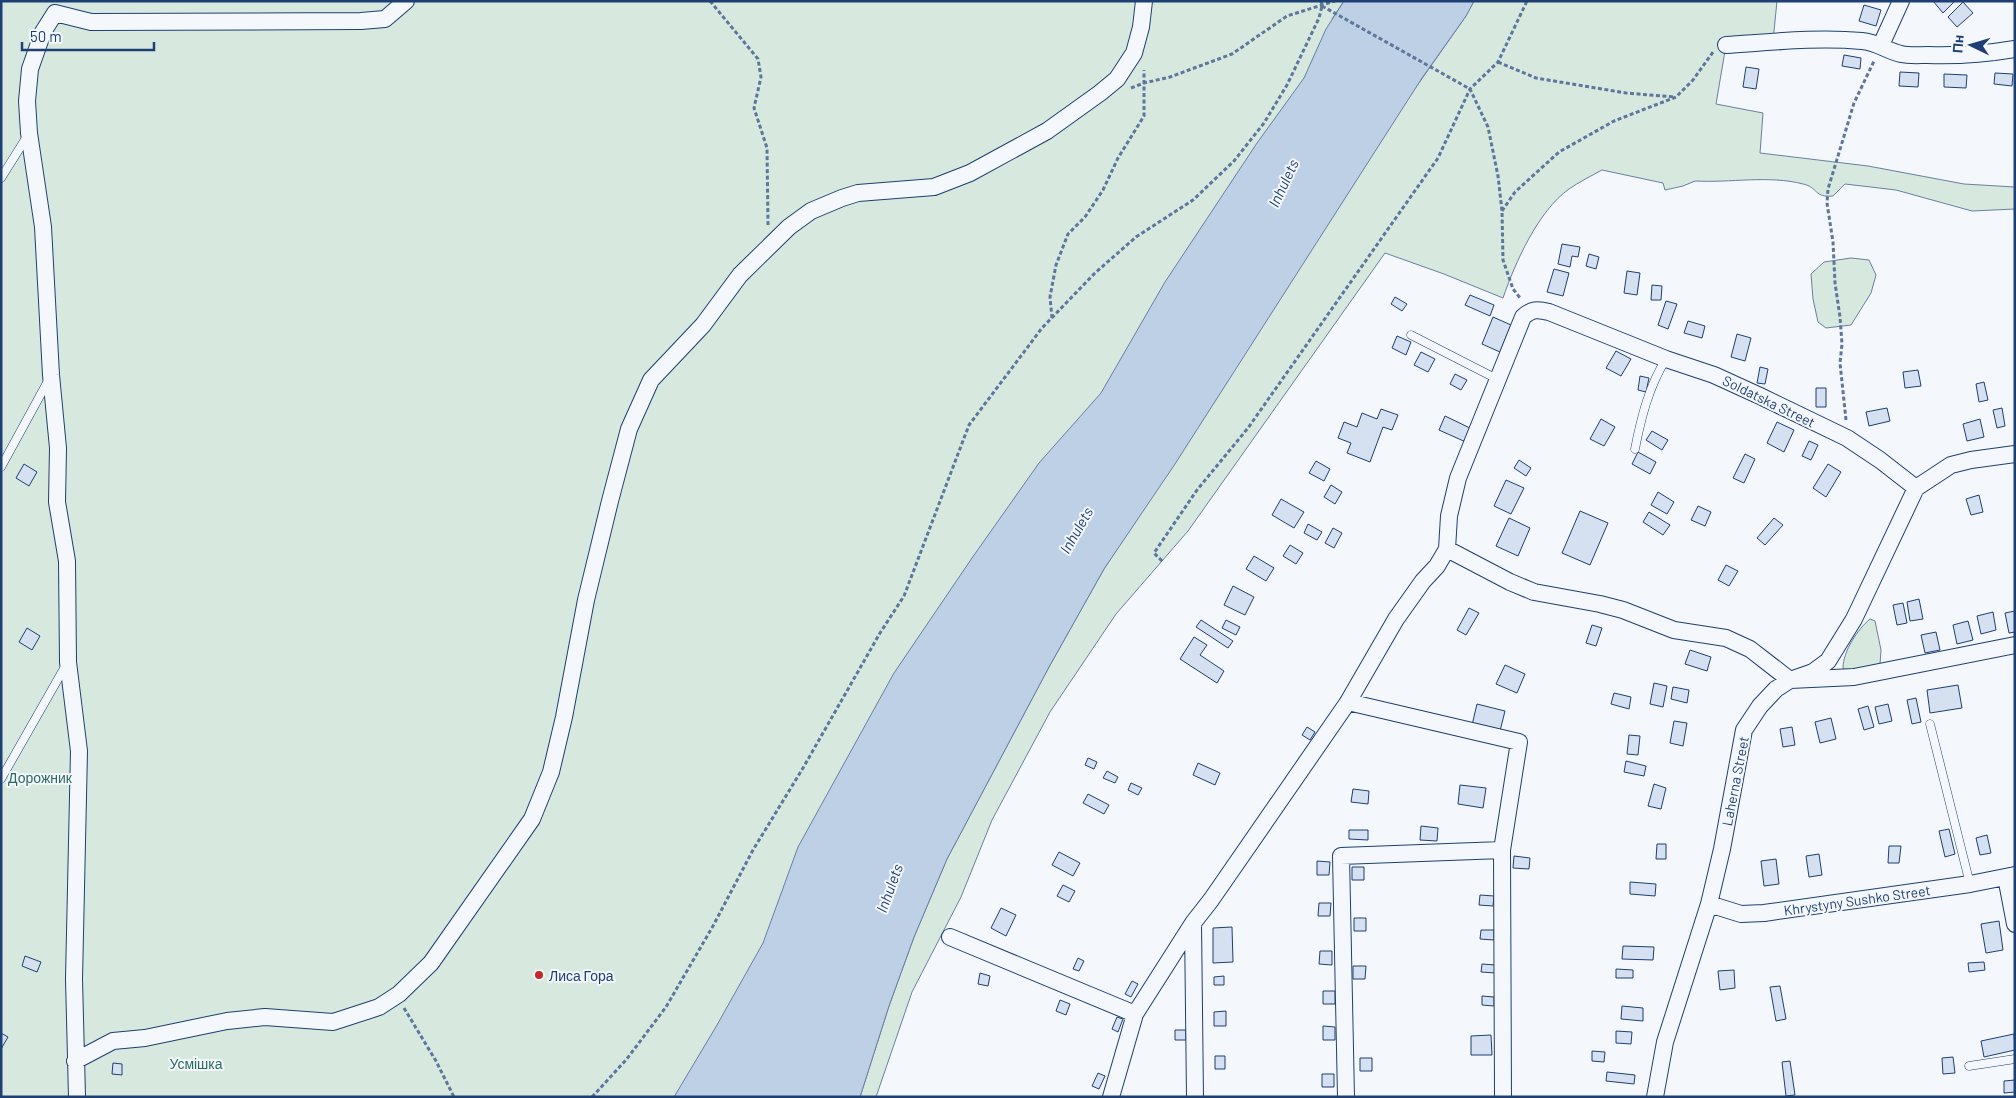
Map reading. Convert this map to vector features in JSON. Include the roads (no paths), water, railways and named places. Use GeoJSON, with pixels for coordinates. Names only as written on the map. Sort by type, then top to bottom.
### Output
{"type":"FeatureCollection","features":[{"type":"Feature","properties":{"kind":"street"},"geometry":{"type":"LineString","coordinates":[[77,1097],[74,979],[79,751],[68,662],[66,561],[57,502],[58,448],[51,375],[43,227],[29,133],[27,101],[30,69],[43,32],[56,10],[91,22],[361,21],[385,19],[406,1]]}},
{"type":"Feature","properties":{"kind":"street"},"geometry":{"type":"LineString","coordinates":[[75,1061],[112,1041],[145,1038],[227,1021],[265,1016],[333,1022],[379,1007],[398,994],[431,963],[532,819],[551,772],[564,717],[586,600],[629,429],[651,380],[703,325],[740,276],[789,227],[811,211],[858,193],[934,187],[970,173],[1047,130],[1100,93],[1117,79],[1134,53],[1141,28],[1144,1]]}},
{"type":"Feature","properties":{"kind":"street"},"geometry":{"type":"LineString","coordinates":[[1881,45],[1902,1]]}},
{"type":"Feature","properties":{"kind":"street"},"geometry":{"type":"LineString","coordinates":[[1726,45],[1816,38],[1870,42],[1881,45],[1889,51],[1910,55],[1954,56],[1990,54],[2015,49]]}},
{"type":"Feature","properties":{"kind":"street","name":"Soldatska Street"},"geometry":{"type":"LineString","coordinates":[[1497,379],[1523,317],[1531,310],[1539,310],[1666,359],[1714,375],[1847,438],[1880,460],[1916,488]]}},
{"type":"Feature","properties":{"kind":"street"},"geometry":{"type":"LineString","coordinates":[[1111,1097],[1135,1014],[1193,924],[1348,702],[1396,619],[1447,550],[1449,516],[1458,478],[1497,379]]}},
{"type":"Feature","properties":{"kind":"street"},"geometry":{"type":"LineString","coordinates":[[1916,488],[1951,465],[1971,460],[2015,454]]}},
{"type":"Feature","properties":{"kind":"street","name":"Laherna Street"},"geometry":{"type":"LineString","coordinates":[[1655,1097],[1665,1042],[1709,904],[1722,849],[1744,730],[1760,706],[1776,690],[1790,680],[1813,672],[1828,661],[1854,619],[1916,488]]}},
{"type":"Feature","properties":{"kind":"street"},"geometry":{"type":"LineString","coordinates":[[1447,550],[1534,592],[1623,610],[1674,630],[1726,638],[1750,649],[1790,680],[1854,677],[2015,645]]}},
{"type":"Feature","properties":{"kind":"street"},"geometry":{"type":"LineString","coordinates":[[1348,702],[1519,742],[1502,850],[1503,1097]]}},
{"type":"Feature","properties":{"kind":"street"},"geometry":{"type":"LineString","coordinates":[[1346,1097],[1341,856],[1502,850]]}},
{"type":"Feature","properties":{"kind":"street","name":"Khrystyny Sushko Street"},"geometry":{"type":"LineString","coordinates":[[1709,904],[1741,914],[1764,913],[1970,884],[2010,876],[2015,924]]}},
{"type":"Feature","properties":{"kind":"street"},"geometry":{"type":"LineString","coordinates":[[1193,924],[1195,1097]]}},
{"type":"Feature","properties":{"kind":"street"},"geometry":{"type":"LineString","coordinates":[[950,937],[1135,1014]]}},
{"type":"Feature","properties":{"kind":"lane"},"geometry":{"type":"LineString","coordinates":[[1,178],[29,133]]}},
{"type":"Feature","properties":{"kind":"lane"},"geometry":{"type":"LineString","coordinates":[[1411,335],[1497,379]]}},
{"type":"Feature","properties":{"kind":"lane"},"geometry":{"type":"LineString","coordinates":[[1635,450],[1639,428],[1653,383],[1666,359]]}},
{"type":"Feature","properties":{"kind":"lane"},"geometry":{"type":"LineString","coordinates":[[1,467],[51,375]]}},
{"type":"Feature","properties":{"kind":"lane"},"geometry":{"type":"LineString","coordinates":[[1,779],[68,662]]}},
{"type":"Feature","properties":{"kind":"lane"},"geometry":{"type":"LineString","coordinates":[[1930,724],[1970,884]]}},
{"type":"Feature","properties":{"kind":"lane"},"geometry":{"type":"LineString","coordinates":[[1969,1066],[2015,1059]]}},
{"type":"Feature","properties":{"kind":"water","name":"Inhulets"},"geometry":{"type":"Polygon","coordinates":[[[1344,1],[1474,1],[1466,16],[1422,78],[1175,464],[1104,569],[1049,667],[947,859],[914,937],[889,1006],[860,1097],[674,1097],[763,943],[798,847],[894,673],[1039,463],[1101,393],[1165,282],[1257,143],[1304,78],[1326,29],[1344,1]]]}},
{"type":"Feature","properties":{"kind":"place","name":"Лиса Гора"},"geometry":{"type":"Point","coordinates":[539,975]}},
{"type":"Feature","properties":{"kind":"park label","name":"Дорожник"},"geometry":{"type":"Point","coordinates":[40,777]}},
{"type":"Feature","properties":{"kind":"park label","name":"Усмішка"},"geometry":{"type":"Point","coordinates":[196,1063]}}]}
